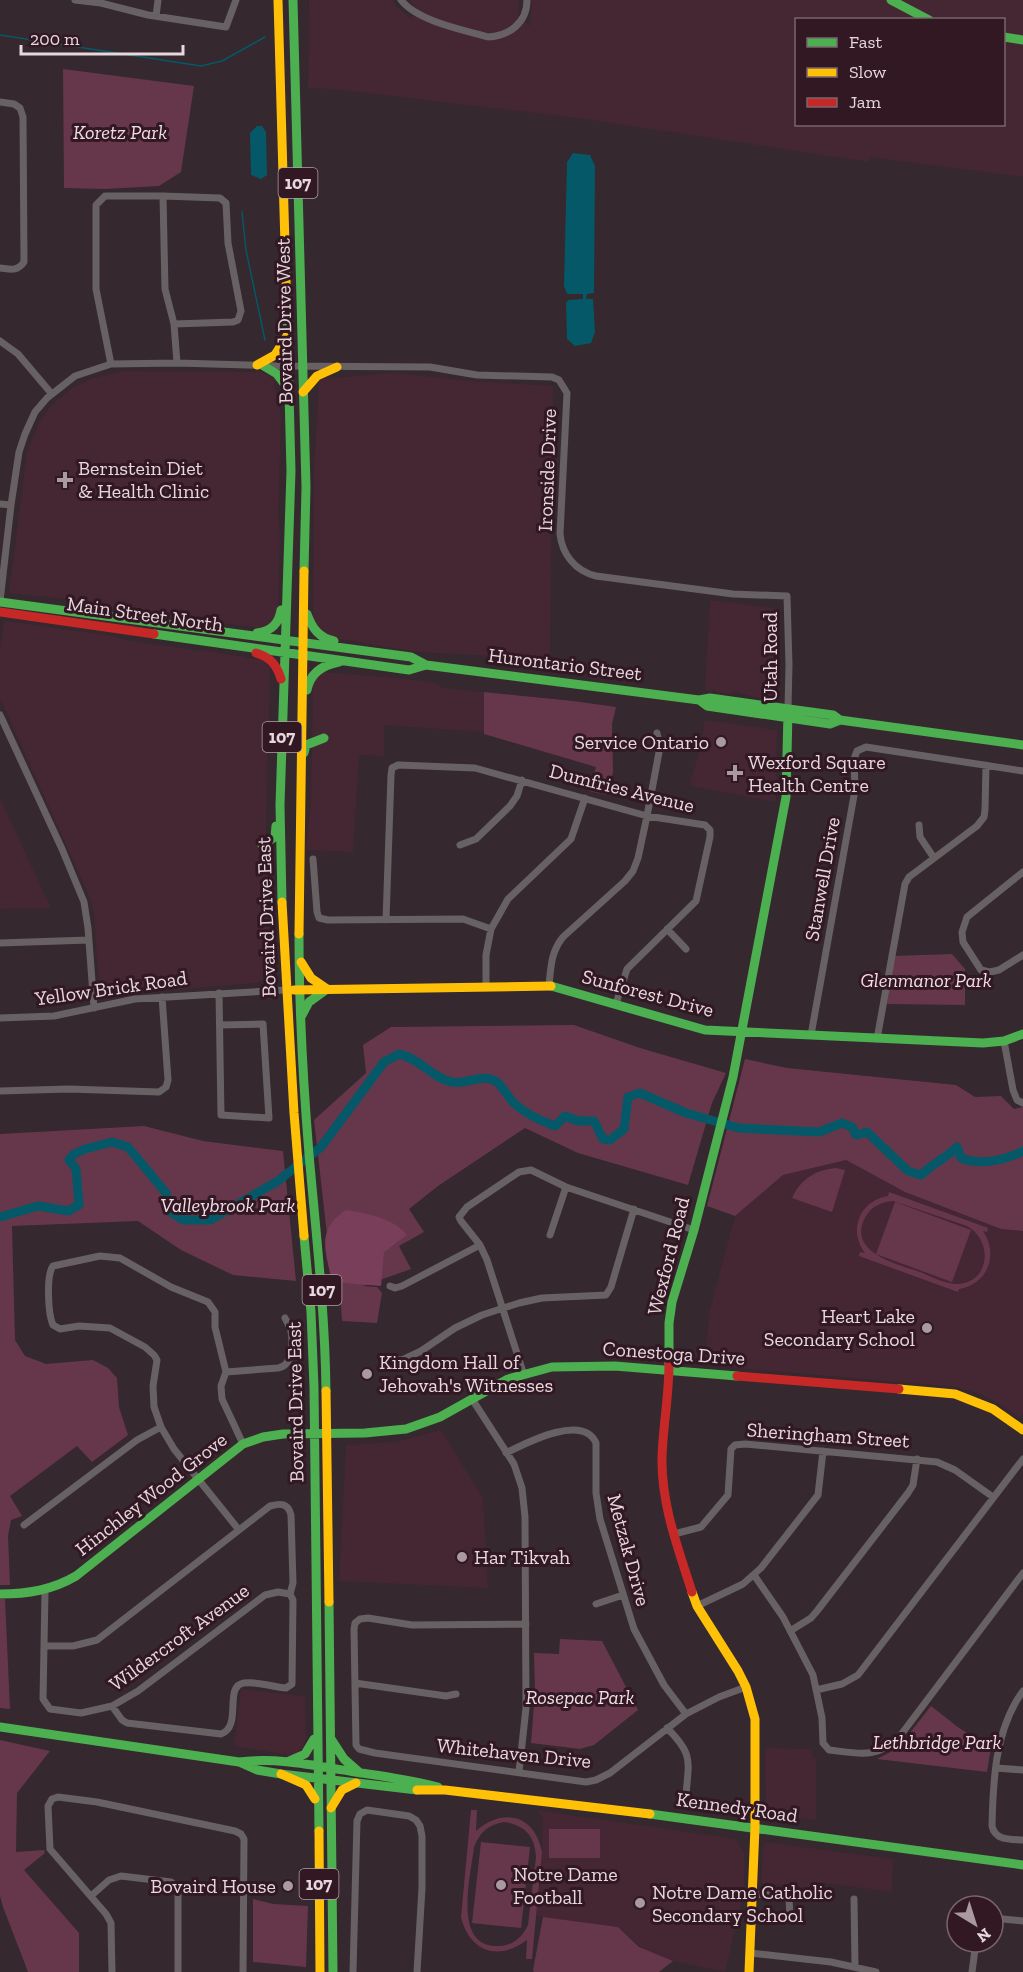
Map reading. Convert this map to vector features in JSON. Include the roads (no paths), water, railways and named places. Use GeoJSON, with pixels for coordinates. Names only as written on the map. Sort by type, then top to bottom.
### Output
{"type":"FeatureCollection","features":[{"type":"Feature","properties":{"kind":"main road","name":"Bovaird Drive West"},"geometry":{"type":"LineString","coordinates":[[278,0],[291,471],[285,639]]}},
{"type":"Feature","properties":{"kind":"main road","name":"Bovaird Drive West"},"geometry":{"type":"LineString","coordinates":[[293,0],[306,453],[304,642]]}},
{"type":"Feature","properties":{"kind":"main road"},"geometry":{"type":"LineString","coordinates":[[891,0],[925,18]]}},
{"type":"Feature","properties":{"kind":"main road"},"geometry":{"type":"LineString","coordinates":[[1005,37],[1023,40]]}},
{"type":"Feature","properties":{"kind":"main road"},"geometry":{"type":"LineString","coordinates":[[259,365],[275,357],[288,333]]}},
{"type":"Feature","properties":{"kind":"main road"},"geometry":{"type":"LineString","coordinates":[[259,365],[277,374],[290,390]]}},
{"type":"Feature","properties":{"kind":"main road"},"geometry":{"type":"LineString","coordinates":[[303,393],[314,377],[337,367]]}},
{"type":"Feature","properties":{"kind":"main road"},"geometry":{"type":"LineString","coordinates":[[242,633],[261,633],[273,629],[279,622],[281,604],[286,596]]}},
{"type":"Feature","properties":{"kind":"main road"},"geometry":{"type":"LineString","coordinates":[[305,601],[310,624],[317,634],[328,640],[345,643],[350,648]]}},
{"type":"Feature","properties":{"kind":"main road","name":"Main Street North"},"geometry":{"type":"LineString","coordinates":[[0,602],[285,639]]}},
{"type":"Feature","properties":{"kind":"main road","name":"Main Street North"},"geometry":{"type":"LineString","coordinates":[[0,612],[284,652]]}},
{"type":"Feature","properties":{"kind":"main road","name":"Hurontario Street"},"geometry":{"type":"LineString","coordinates":[[285,639],[411,657],[426,665]]}},
{"type":"Feature","properties":{"kind":"main road","name":"107"},"geometry":{"type":"LineString","coordinates":[[284,652],[285,639]]}},
{"type":"Feature","properties":{"kind":"main road","name":"107"},"geometry":{"type":"LineString","coordinates":[[304,642],[304,655]]}},
{"type":"Feature","properties":{"kind":"main road"},"geometry":{"type":"LineString","coordinates":[[240,646],[270,659],[279,671],[283,688]]}},
{"type":"Feature","properties":{"kind":"main road","name":"Hurontario Street"},"geometry":{"type":"LineString","coordinates":[[284,652],[409,669],[426,665],[699,700],[707,706],[788,713],[830,724],[840,720],[1023,746]]}},
{"type":"Feature","properties":{"kind":"main road","name":"Bovaird Drive East"},"geometry":{"type":"LineString","coordinates":[[284,652],[281,873],[285,990],[311,1312],[320,1972]]}},
{"type":"Feature","properties":{"kind":"main road","name":"Bovaird Drive East"},"geometry":{"type":"LineString","coordinates":[[304,655],[298,903],[301,1020],[309,1151],[324,1304],[328,1433],[333,1972]]}},
{"type":"Feature","properties":{"kind":"main road"},"geometry":{"type":"LineString","coordinates":[[302,707],[307,702],[307,683],[315,672],[326,665],[344,661]]}},
{"type":"Feature","properties":{"kind":"main road","name":"Wexford Road"},"geometry":{"type":"LineString","coordinates":[[749,1972],[755,1827],[755,1719],[746,1687],[733,1662],[697,1606],[674,1534],[664,1493],[662,1458],[672,1302],[717,1142],[742,1031],[786,797],[788,713]]}},
{"type":"Feature","properties":{"kind":"main road"},"geometry":{"type":"LineString","coordinates":[[301,759],[306,745],[324,738]]}},
{"type":"Feature","properties":{"kind":"main road"},"geometry":{"type":"LineString","coordinates":[[280,815],[276,821],[275,837],[262,845],[278,853],[281,873]]}},
{"type":"Feature","properties":{"kind":"main road"},"geometry":{"type":"LineString","coordinates":[[300,960],[307,974],[327,989],[309,1002],[301,1020]]}},
{"type":"Feature","properties":{"kind":"main road","name":"Sunforest Drive"},"geometry":{"type":"LineString","coordinates":[[300,990],[549,985],[705,1030],[974,1043],[1004,1041],[1023,1034]]}},
{"type":"Feature","properties":{"kind":"main road","name":"Yellow Brick Road"},"geometry":{"type":"LineString","coordinates":[[285,990],[300,990]]}},
{"type":"Feature","properties":{"kind":"main road","name":"Conestoga Drive"},"geometry":{"type":"LineString","coordinates":[[328,1433],[405,1430],[441,1417],[489,1388],[523,1372],[570,1364],[955,1394],[993,1409],[1023,1430]]}},
{"type":"Feature","properties":{"kind":"main road","name":"Hinchley Wood Grove"},"geometry":{"type":"LineString","coordinates":[[0,1594],[19,1595],[45,1592],[61,1586],[243,1444],[275,1434],[328,1433]]}},
{"type":"Feature","properties":{"kind":"main road"},"geometry":{"type":"LineString","coordinates":[[0,1727],[239,1762],[257,1770],[281,1774],[412,1790],[446,1790]]}},
{"type":"Feature","properties":{"kind":"main road"},"geometry":{"type":"LineString","coordinates":[[289,1761],[302,1757],[313,1746],[316,1730]]}},
{"type":"Feature","properties":{"kind":"main road"},"geometry":{"type":"LineString","coordinates":[[331,1738],[344,1759],[360,1773]]}},
{"type":"Feature","properties":{"kind":"main road"},"geometry":{"type":"LineString","coordinates":[[239,1762],[260,1758],[289,1761],[414,1780],[446,1790]]}},
{"type":"Feature","properties":{"kind":"main road"},"geometry":{"type":"LineString","coordinates":[[281,1774],[302,1781],[308,1786],[314,1794],[317,1806]]}},
{"type":"Feature","properties":{"kind":"main road"},"geometry":{"type":"LineString","coordinates":[[330,1808],[342,1790],[356,1783]]}},
{"type":"Feature","properties":{"kind":"main road","name":"Kennedy Road"},"geometry":{"type":"LineString","coordinates":[[446,1790],[617,1809],[1023,1865]]}},
{"type":"Feature","properties":{"kind":"street"},"geometry":{"type":"LineString","coordinates":[[75,0],[101,2],[156,16],[226,27],[236,0]]}},
{"type":"Feature","properties":{"kind":"street"},"geometry":{"type":"LineString","coordinates":[[156,16],[158,0]]}},
{"type":"Feature","properties":{"kind":"street"},"geometry":{"type":"LineString","coordinates":[[401,0],[407,8],[419,15],[488,38],[498,37],[513,30],[524,18],[527,0]]}},
{"type":"Feature","properties":{"kind":"street"},"geometry":{"type":"LineString","coordinates":[[0,102],[14,104],[20,108],[23,117],[24,262],[14,270],[0,268]]}},
{"type":"Feature","properties":{"kind":"street"},"geometry":{"type":"LineString","coordinates":[[111,364],[96,289],[96,205],[105,196],[220,198],[226,203],[228,243],[241,310],[238,320],[174,324]]}},
{"type":"Feature","properties":{"kind":"street"},"geometry":{"type":"LineString","coordinates":[[163,196],[165,289],[174,324],[177,363]]}},
{"type":"Feature","properties":{"kind":"street"},"geometry":{"type":"LineString","coordinates":[[0,341],[18,354],[51,393]]}},
{"type":"Feature","properties":{"kind":"street","name":"Ironside Drive"},"geometry":{"type":"LineString","coordinates":[[0,602],[19,452],[35,412],[51,393],[75,376],[111,364],[177,363],[430,367],[477,375],[552,377],[559,380],[567,393],[560,534],[565,553],[576,566],[587,574],[596,576],[733,594],[787,596]]}},
{"type":"Feature","properties":{"kind":"street"},"geometry":{"type":"LineString","coordinates":[[0,504],[11,505]]}},
{"type":"Feature","properties":{"kind":"street","name":"Utah Road"},"geometry":{"type":"LineString","coordinates":[[787,596],[788,713]]}},
{"type":"Feature","properties":{"kind":"street"},"geometry":{"type":"LineString","coordinates":[[0,716],[7,738],[62,849],[84,902],[94,1008]]}},
{"type":"Feature","properties":{"kind":"street"},"geometry":{"type":"LineString","coordinates":[[549,985],[555,947],[633,871],[638,858],[660,747],[657,733]]}},
{"type":"Feature","properties":{"kind":"street","name":"Stanwell Drive"},"geometry":{"type":"LineString","coordinates":[[811,1035],[855,790],[854,759],[857,752],[866,747],[986,765]]}},
{"type":"Feature","properties":{"kind":"street","name":"Dumfries Avenue"},"geometry":{"type":"LineString","coordinates":[[386,920],[392,768],[398,765],[474,768],[647,816],[705,825],[710,830],[710,837],[696,901],[627,969],[616,1004]]}},
{"type":"Feature","properties":{"kind":"street"},"geometry":{"type":"LineString","coordinates":[[877,1039],[905,884],[909,877],[977,826],[984,818],[986,765],[1023,771]]}},
{"type":"Feature","properties":{"kind":"street"},"geometry":{"type":"LineString","coordinates":[[460,845],[476,839],[510,806],[517,796],[522,780]]}},
{"type":"Feature","properties":{"kind":"street"},"geometry":{"type":"LineString","coordinates":[[486,987],[486,955],[491,929],[508,899],[571,839],[585,798]]}},
{"type":"Feature","properties":{"kind":"street"},"geometry":{"type":"LineString","coordinates":[[919,825],[920,837],[934,858]]}},
{"type":"Feature","properties":{"kind":"street"},"geometry":{"type":"LineString","coordinates":[[313,859],[319,918],[328,920],[463,919],[491,929]]}},
{"type":"Feature","properties":{"kind":"street"},"geometry":{"type":"LineString","coordinates":[[1023,872],[967,917],[962,932],[963,942],[981,970],[990,972],[999,970],[1023,955]]}},
{"type":"Feature","properties":{"kind":"street"},"geometry":{"type":"LineString","coordinates":[[667,929],[687,949]]}},
{"type":"Feature","properties":{"kind":"street"},"geometry":{"type":"LineString","coordinates":[[0,943],[89,940]]}},
{"type":"Feature","properties":{"kind":"street","name":"Yellow Brick Road"},"geometry":{"type":"LineString","coordinates":[[0,1018],[54,1016],[135,999],[285,990]]}},
{"type":"Feature","properties":{"kind":"street"},"geometry":{"type":"LineString","coordinates":[[219,993],[221,1115],[269,1118],[263,1024],[220,1025]]}},
{"type":"Feature","properties":{"kind":"street"},"geometry":{"type":"LineString","coordinates":[[0,1091],[69,1089],[159,1092],[166,1087],[168,1080],[162,997]]}},
{"type":"Feature","properties":{"kind":"street"},"geometry":{"type":"LineString","coordinates":[[1004,1041],[1013,1090],[1017,1100],[1023,1103]]}},
{"type":"Feature","properties":{"kind":"street"},"geometry":{"type":"LineString","coordinates":[[523,1372],[487,1260],[480,1245],[459,1217],[467,1207],[519,1172],[531,1170],[566,1187],[694,1230]]}},
{"type":"Feature","properties":{"kind":"street"},"geometry":{"type":"LineString","coordinates":[[550,1235],[566,1187]]}},
{"type":"Feature","properties":{"kind":"street"},"geometry":{"type":"LineString","coordinates":[[390,1359],[402,1360],[411,1356],[456,1328],[502,1308],[542,1298],[606,1295],[611,1287],[634,1209]]}},
{"type":"Feature","properties":{"kind":"street"},"geometry":{"type":"LineString","coordinates":[[390,1286],[402,1286],[480,1245]]}},
{"type":"Feature","properties":{"kind":"street"},"geometry":{"type":"LineString","coordinates":[[239,1530],[174,1449],[161,1427],[154,1407],[153,1386],[157,1360],[154,1355],[145,1347],[110,1328],[55,1327],[50,1317],[49,1273],[53,1266],[100,1256],[120,1258],[171,1287],[208,1302],[215,1312],[215,1327],[226,1372],[221,1386],[222,1400],[243,1444]]}},
{"type":"Feature","properties":{"kind":"street"},"geometry":{"type":"LineString","coordinates":[[226,1372],[278,1368],[286,1365],[290,1360],[291,1332],[285,1318]]}},
{"type":"Feature","properties":{"kind":"street"},"geometry":{"type":"LineString","coordinates":[[472,1400],[519,1477],[524,1507],[526,1725],[519,1772]]}},
{"type":"Feature","properties":{"kind":"street"},"geometry":{"type":"LineString","coordinates":[[24,1525],[137,1440],[161,1427]]}},
{"type":"Feature","properties":{"kind":"street","name":"Metzak Drive"},"geometry":{"type":"LineString","coordinates":[[506,1453],[551,1433],[570,1430],[588,1432],[593,1436],[596,1443],[596,1492],[600,1519],[634,1629],[664,1685],[686,1714]]}},
{"type":"Feature","properties":{"kind":"street","name":"Sheringham Street"},"geometry":{"type":"LineString","coordinates":[[674,1534],[701,1527],[728,1495],[729,1458],[731,1449],[735,1445],[745,1444],[937,1462],[955,1470],[993,1497]]}},
{"type":"Feature","properties":{"kind":"street"},"geometry":{"type":"LineString","coordinates":[[697,1606],[726,1593],[754,1575],[818,1495],[823,1451]]}},
{"type":"Feature","properties":{"kind":"street"},"geometry":{"type":"LineString","coordinates":[[790,1631],[811,1618],[817,1611],[908,1493],[913,1485],[917,1459]]}},
{"type":"Feature","properties":{"kind":"street"},"geometry":{"type":"LineString","coordinates":[[816,1690],[842,1684],[858,1675],[1023,1459]]}},
{"type":"Feature","properties":{"kind":"street"},"geometry":{"type":"LineString","coordinates":[[45,1646],[73,1646],[97,1640],[270,1506],[281,1504],[290,1509],[293,1584],[290,1594],[293,1600],[292,1684],[286,1688],[246,1683],[240,1685],[234,1692],[230,1727],[221,1734],[127,1723],[112,1706]]}},
{"type":"Feature","properties":{"kind":"street"},"geometry":{"type":"LineString","coordinates":[[754,1575],[790,1631],[810,1669],[826,1747],[829,1750],[873,1754],[893,1744],[1023,1573]]}},
{"type":"Feature","properties":{"kind":"street","name":"Wildercroft Avenue"},"geometry":{"type":"LineString","coordinates":[[45,1592],[44,1699],[48,1707],[61,1712],[81,1713],[112,1706],[138,1691],[265,1595],[278,1592],[290,1594]]}},
{"type":"Feature","properties":{"kind":"street"},"geometry":{"type":"LineString","coordinates":[[596,1604],[623,1595]]}},
{"type":"Feature","properties":{"kind":"street"},"geometry":{"type":"LineString","coordinates":[[456,1694],[446,1696],[355,1683],[355,1623],[360,1619],[368,1618],[412,1625],[526,1624]]}},
{"type":"Feature","properties":{"kind":"street","name":"Whitehaven Drive"},"geometry":{"type":"LineString","coordinates":[[355,1683],[354,1739],[359,1749],[586,1782],[610,1773],[686,1714],[719,1697],[746,1687]]}},
{"type":"Feature","properties":{"kind":"street"},"geometry":{"type":"LineString","coordinates":[[1023,1691],[1010,1711],[1005,1725],[993,1779],[992,1826],[994,1834],[1001,1838],[1023,1840]]}},
{"type":"Feature","properties":{"kind":"street"},"geometry":{"type":"LineString","coordinates":[[667,1728],[681,1742],[689,1761],[686,1794]]}},
{"type":"Feature","properties":{"kind":"street"},"geometry":{"type":"LineString","coordinates":[[996,1768],[1023,1770]]}},
{"type":"Feature","properties":{"kind":"street"},"geometry":{"type":"LineString","coordinates":[[112,1972],[111,1923],[92,1896],[50,1848],[48,1806],[51,1799],[58,1797],[97,1802],[235,1831],[244,1839],[243,1972]]}},
{"type":"Feature","properties":{"kind":"street"},"geometry":{"type":"LineString","coordinates":[[353,1972],[357,1821],[360,1814],[367,1810],[409,1816],[420,1826],[422,1888],[417,1972]]}},
{"type":"Feature","properties":{"kind":"street"},"geometry":{"type":"LineString","coordinates":[[92,1896],[109,1880],[121,1876],[171,1882],[176,1886],[178,1892],[178,1972]]}},
{"type":"Feature","properties":{"kind":"street"},"geometry":{"type":"LineString","coordinates":[[752,1894],[789,1898],[790,1917]]}},
{"type":"Feature","properties":{"kind":"street"},"geometry":{"type":"LineString","coordinates":[[854,1899],[855,1966]]}},
{"type":"Feature","properties":{"kind":"street"},"geometry":{"type":"LineString","coordinates":[[1005,1919],[1023,1921]]}},
{"type":"Feature","properties":{"kind":"street"},"geometry":{"type":"LineString","coordinates":[[750,1953],[855,1966],[876,1972]]}},
{"type":"Feature","properties":{"kind":"street"},"geometry":{"type":"LineString","coordinates":[[972,1972],[974,1954]]}},
{"type":"Feature","properties":{"kind":"water"},"geometry":{"type":"Polygon","coordinates":[[[257,126],[262,126],[266,132],[267,175],[261,179],[251,175],[250,133],[257,126]]]}},
{"type":"Feature","properties":{"kind":"water"},"geometry":{"type":"Polygon","coordinates":[[[573,153],[590,155],[595,166],[594,293],[587,294],[586,299],[593,299],[595,332],[591,343],[575,346],[567,339],[566,303],[568,300],[583,299],[583,294],[567,294],[564,286],[567,162],[573,153]]]}},
{"type":"Feature","properties":{"kind":"waterway"},"geometry":{"type":"LineString","coordinates":[[0,35],[201,66],[222,61],[265,37]]}},
{"type":"Feature","properties":{"kind":"waterway"},"geometry":{"type":"LineString","coordinates":[[242,212],[246,250],[265,340]]}},
{"type":"Feature","properties":{"kind":"waterway"},"geometry":{"type":"LineString","coordinates":[[0,1217],[38,1206],[68,1211],[79,1205],[76,1169],[69,1160],[74,1154],[85,1149],[112,1142],[128,1147],[166,1193],[169,1211],[183,1220],[210,1220],[278,1181],[321,1147],[384,1062],[399,1054],[452,1082],[481,1078],[492,1079],[519,1108],[555,1126],[565,1116],[578,1121],[594,1121],[603,1139],[610,1140],[624,1129],[628,1097],[640,1093],[686,1113],[739,1128],[819,1132],[842,1123],[852,1127],[856,1135],[867,1132],[908,1171],[921,1175],[957,1147],[961,1158],[976,1162],[1000,1159],[1023,1151]]}},
{"type":"Feature","properties":{"kind":"place","name":"Bernstein Diet & Health Clinic"},"geometry":{"type":"Point","coordinates":[65,480]}},
{"type":"Feature","properties":{"kind":"place","name":"Service Ontario"},"geometry":{"type":"Point","coordinates":[721,742]}},
{"type":"Feature","properties":{"kind":"place","name":"Wexford Square Health Centre"},"geometry":{"type":"Point","coordinates":[735,773]}},
{"type":"Feature","properties":{"kind":"place","name":"Heart Lake Secondary School"},"geometry":{"type":"Point","coordinates":[927,1328]}},
{"type":"Feature","properties":{"kind":"place","name":"Kingdom Hall of Jehovah's Witnesses"},"geometry":{"type":"Point","coordinates":[367,1374]}},
{"type":"Feature","properties":{"kind":"place","name":"Har Tikvah"},"geometry":{"type":"Point","coordinates":[462,1557]}},
{"type":"Feature","properties":{"kind":"place","name":"Notre Dame Football"},"geometry":{"type":"Point","coordinates":[501,1885]}},
{"type":"Feature","properties":{"kind":"place","name":"Bovaird House"},"geometry":{"type":"Point","coordinates":[288,1886]}},
{"type":"Feature","properties":{"kind":"place","name":"Notre Dame Catholic Secondary School"},"geometry":{"type":"Point","coordinates":[640,1903]}},
{"type":"Feature","properties":{"kind":"park label","name":"Koretz Park"},"geometry":{"type":"Point","coordinates":[120,132]}},
{"type":"Feature","properties":{"kind":"park label","name":"Glenmanor Park"},"geometry":{"type":"Point","coordinates":[926,980]}},
{"type":"Feature","properties":{"kind":"park label","name":"Valleybrook Park"},"geometry":{"type":"Point","coordinates":[228,1205]}},
{"type":"Feature","properties":{"kind":"park label","name":"Rosepac Park"},"geometry":{"type":"Point","coordinates":[580,1697]}},
{"type":"Feature","properties":{"kind":"park label","name":"Lethbridge Park"},"geometry":{"type":"Point","coordinates":[937,1742]}}]}
